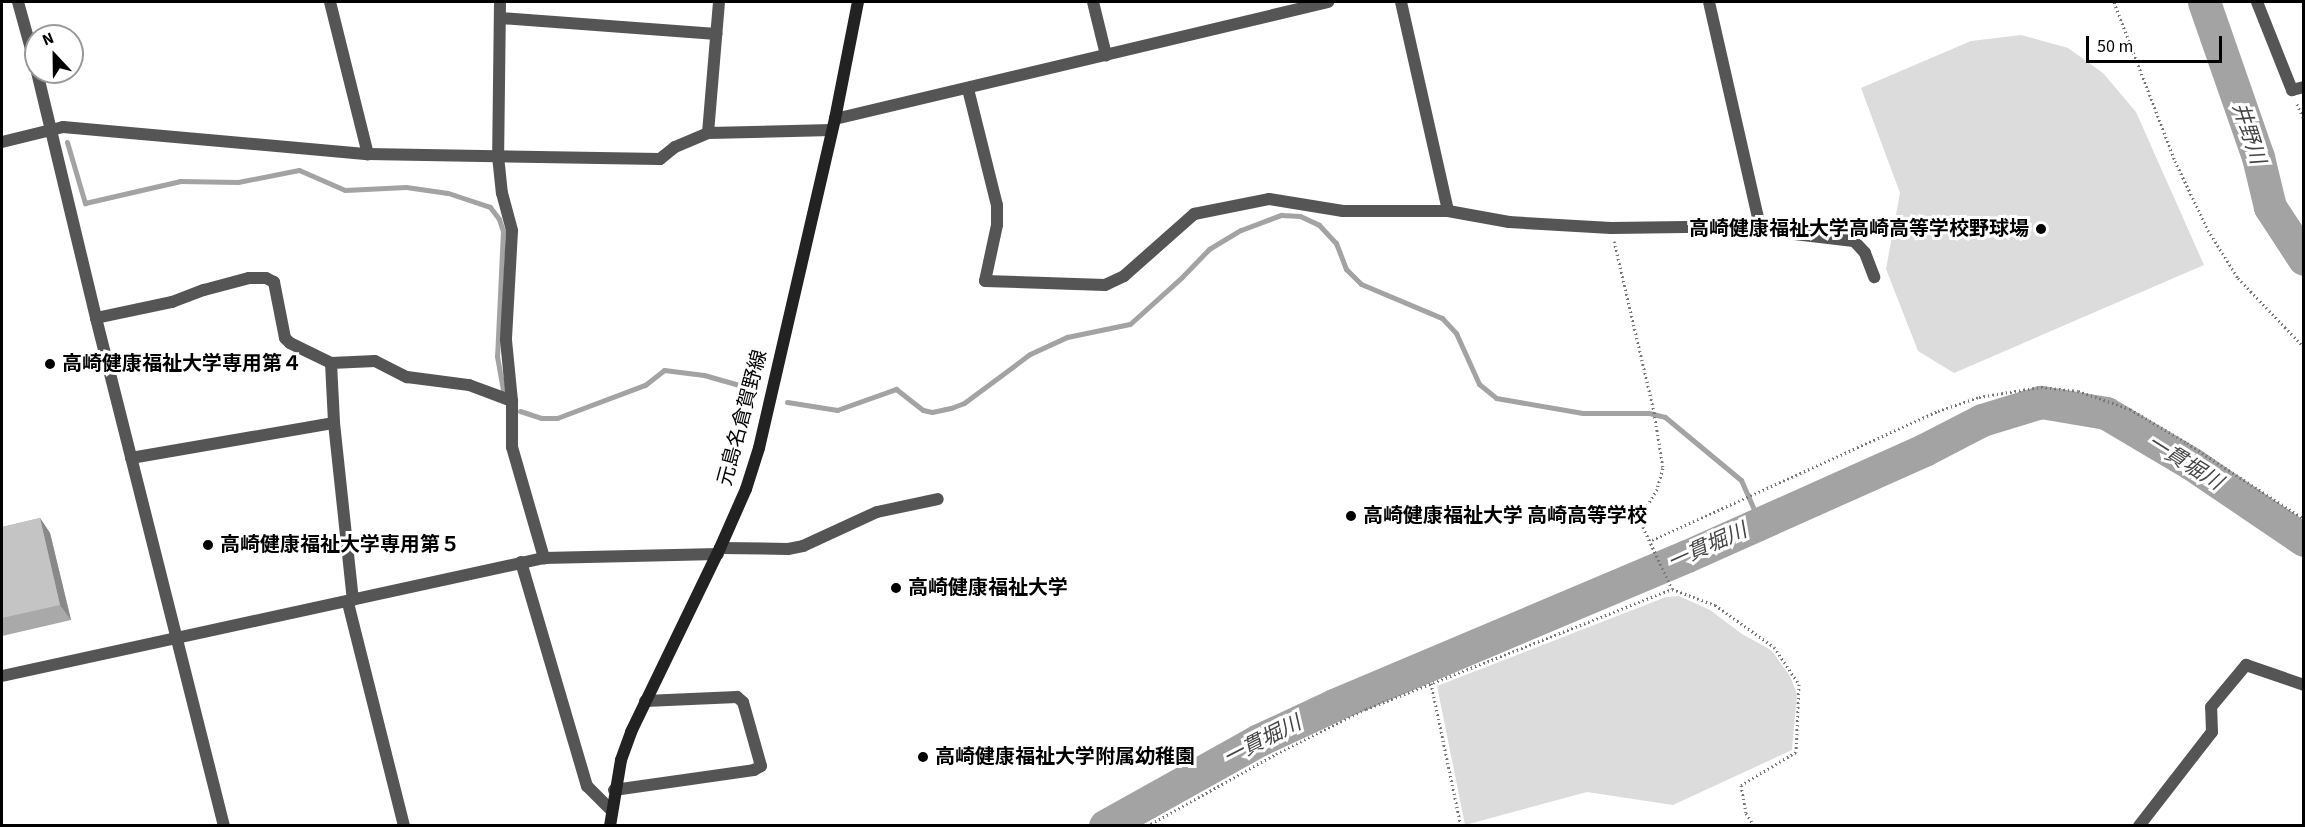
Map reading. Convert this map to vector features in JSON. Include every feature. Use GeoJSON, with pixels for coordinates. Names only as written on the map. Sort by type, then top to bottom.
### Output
{"type":"FeatureCollection","features":[{"type":"Feature","properties":{"kind":"main road","name":"元島名倉賀野線"},"geometry":{"type":"LineString","coordinates":[[610,825],[614,790],[621,760],[645,701],[719,551],[746,489],[759,448],[834,124],[858,2]]}},
{"type":"Feature","properties":{"kind":"street"},"geometry":{"type":"LineString","coordinates":[[18,2],[24,24]]}},
{"type":"Feature","properties":{"kind":"street"},"geometry":{"type":"LineString","coordinates":[[330,2],[368,154]]}},
{"type":"Feature","properties":{"kind":"street"},"geometry":{"type":"LineString","coordinates":[[500,2],[498,156],[502,193],[512,231],[506,340],[512,401],[512,447],[544,558]]}},
{"type":"Feature","properties":{"kind":"street"},"geometry":{"type":"LineString","coordinates":[[708,133],[719,2]]}},
{"type":"Feature","properties":{"kind":"street"},"geometry":{"type":"LineString","coordinates":[[1093,2],[1106,55]]}},
{"type":"Feature","properties":{"kind":"street"},"geometry":{"type":"LineString","coordinates":[[2,142],[63,127],[368,154],[660,159],[675,147],[708,133],[834,124],[968,89],[1328,2]]}},
{"type":"Feature","properties":{"kind":"street"},"geometry":{"type":"LineString","coordinates":[[1401,2],[1448,211]]}},
{"type":"Feature","properties":{"kind":"street"},"geometry":{"type":"LineString","coordinates":[[1709,2],[1760,226]]}},
{"type":"Feature","properties":{"kind":"street"},"geometry":{"type":"LineString","coordinates":[[2257,2],[2292,90],[2304,87]]}},
{"type":"Feature","properties":{"kind":"street"},"geometry":{"type":"LineString","coordinates":[[500,18],[716,34]]}},
{"type":"Feature","properties":{"kind":"street"},"geometry":{"type":"LineString","coordinates":[[40,84],[53,129],[96,318],[224,825]]}},
{"type":"Feature","properties":{"kind":"street"},"geometry":{"type":"LineString","coordinates":[[968,89],[997,205],[997,225],[985,281],[1104,285],[1124,276],[1194,214],[1269,199],[1343,211],[1448,211],[1509,222],[1611,228],[1760,226],[1786,233],[1854,241],[1865,253],[1874,277]]}},
{"type":"Feature","properties":{"kind":"street"},"geometry":{"type":"LineString","coordinates":[[96,318],[172,302],[204,290],[249,278],[266,278],[274,282],[285,338],[290,344],[331,363],[375,361],[407,377],[469,385],[512,401]]}},
{"type":"Feature","properties":{"kind":"street"},"geometry":{"type":"LineString","coordinates":[[331,363],[334,423],[351,601],[404,825]]}},
{"type":"Feature","properties":{"kind":"street"},"geometry":{"type":"LineString","coordinates":[[131,458],[334,423]]}},
{"type":"Feature","properties":{"kind":"street"},"geometry":{"type":"LineString","coordinates":[[2,676],[544,558],[788,549],[802,546],[878,512],[938,499]]}},
{"type":"Feature","properties":{"kind":"street"},"geometry":{"type":"LineString","coordinates":[[521,562],[587,786],[611,810]]}},
{"type":"Feature","properties":{"kind":"street"},"geometry":{"type":"LineString","coordinates":[[2139,825],[2212,732],[2211,707],[2246,665],[2304,685]]}},
{"type":"Feature","properties":{"kind":"street"},"geometry":{"type":"LineString","coordinates":[[614,790],[754,770],[761,766],[743,702],[737,697],[645,701]]}},
{"type":"Feature","properties":{"kind":"path"},"geometry":{"type":"LineString","coordinates":[[2114,2],[2175,161],[2208,230],[2238,278],[2304,347]]}},
{"type":"Feature","properties":{"kind":"path"},"geometry":{"type":"LineString","coordinates":[[1611,228],[1654,412],[1663,468],[1658,489],[1643,513],[1643,527],[1652,540],[1672,589]]}},
{"type":"Feature","properties":{"kind":"path"},"geometry":{"type":"LineString","coordinates":[[1652,540],[1938,411],[1979,397],[2041,387],[2078,392],[2130,409],[2304,519]]}},
{"type":"Feature","properties":{"kind":"path"},"geometry":{"type":"LineString","coordinates":[[1147,825],[1336,724],[1431,683],[1672,589],[1715,605],[1774,647],[1799,684],[1796,752],[1741,785],[1746,813],[1754,825]]}},
{"type":"Feature","properties":{"kind":"path"},"geometry":{"type":"LineString","coordinates":[[1431,683],[1461,825]]}},
{"type":"Feature","properties":{"kind":"shaded area","name":"高崎健康福祉大学高崎高等学校野球場"},"geometry":{"type":"Polygon","coordinates":[[[2021,35],[2068,48],[2103,73],[2136,112],[2204,265],[1954,373],[1918,351],[1886,269],[1900,193],[1861,88],[1971,41],[2021,35]]]}},
{"type":"Feature","properties":{"kind":"shaded area"},"geometry":{"type":"Polygon","coordinates":[[[1679,596],[1710,610],[1742,634],[1771,650],[1790,676],[1797,694],[1792,750],[1673,805],[1587,792],[1465,825],[1437,686],[1666,597],[1679,596]]]}},
{"type":"Feature","properties":{"kind":"building"},"geometry":{"type":"Polygon","coordinates":[[[40,518],[60,605],[2,618],[2,527],[40,518]]]}},
{"type":"Feature","properties":{"kind":"waterway","name":"井野川"},"geometry":{"type":"LineString","coordinates":[[2204,2],[2258,157],[2270,207],[2304,259]]}},
{"type":"Feature","properties":{"kind":"waterway"},"geometry":{"type":"LineString","coordinates":[[67,142],[85,203],[180,181],[238,182],[299,170],[345,190],[406,187],[448,193],[490,207],[499,219],[503,231],[497,356],[503,390]]}},
{"type":"Feature","properties":{"kind":"waterway"},"geometry":{"type":"LineString","coordinates":[[787,402],[837,410],[896,389],[923,410],[932,412],[951,408],[964,403],[1030,354],[1067,337],[1130,324],[1209,249],[1241,230],[1281,215],[1300,216],[1319,225],[1336,243],[1346,269],[1361,284],[1442,318],[1456,333],[1479,384],[1496,398],[1583,413],[1649,413],[1665,417],[1741,480],[1760,523]]}},
{"type":"Feature","properties":{"kind":"waterway"},"geometry":{"type":"LineString","coordinates":[[520,411],[541,418],[557,418],[645,385],[664,370],[704,375],[753,389]]}},
{"type":"Feature","properties":{"kind":"waterway","name":"一貫堀川"},"geometry":{"type":"LineString","coordinates":[[1105,826],[1259,740],[1334,705],[1687,556],[1924,450],[1982,420],[2041,402],[2106,413],[2192,464],[2304,540]]}},
{"type":"Feature","properties":{"kind":"place","name":"高崎健康福祉大学高崎高等学校野球場"},"geometry":{"type":"Point","coordinates":[2041,229]}},
{"type":"Feature","properties":{"kind":"place","name":"高崎健康福祉大学専用第４"},"geometry":{"type":"Point","coordinates":[50,364]}},
{"type":"Feature","properties":{"kind":"place","name":"高崎健康福祉大学 高崎高等学校"},"geometry":{"type":"Point","coordinates":[1351,516]}},
{"type":"Feature","properties":{"kind":"place","name":"高崎健康福祉大学専用第５"},"geometry":{"type":"Point","coordinates":[208,545]}},
{"type":"Feature","properties":{"kind":"place","name":"高崎健康福祉大学"},"geometry":{"type":"Point","coordinates":[896,588]}},
{"type":"Feature","properties":{"kind":"place","name":"高崎健康福祉大学附属幼稚園"},"geometry":{"type":"Point","coordinates":[923,757]}}]}
